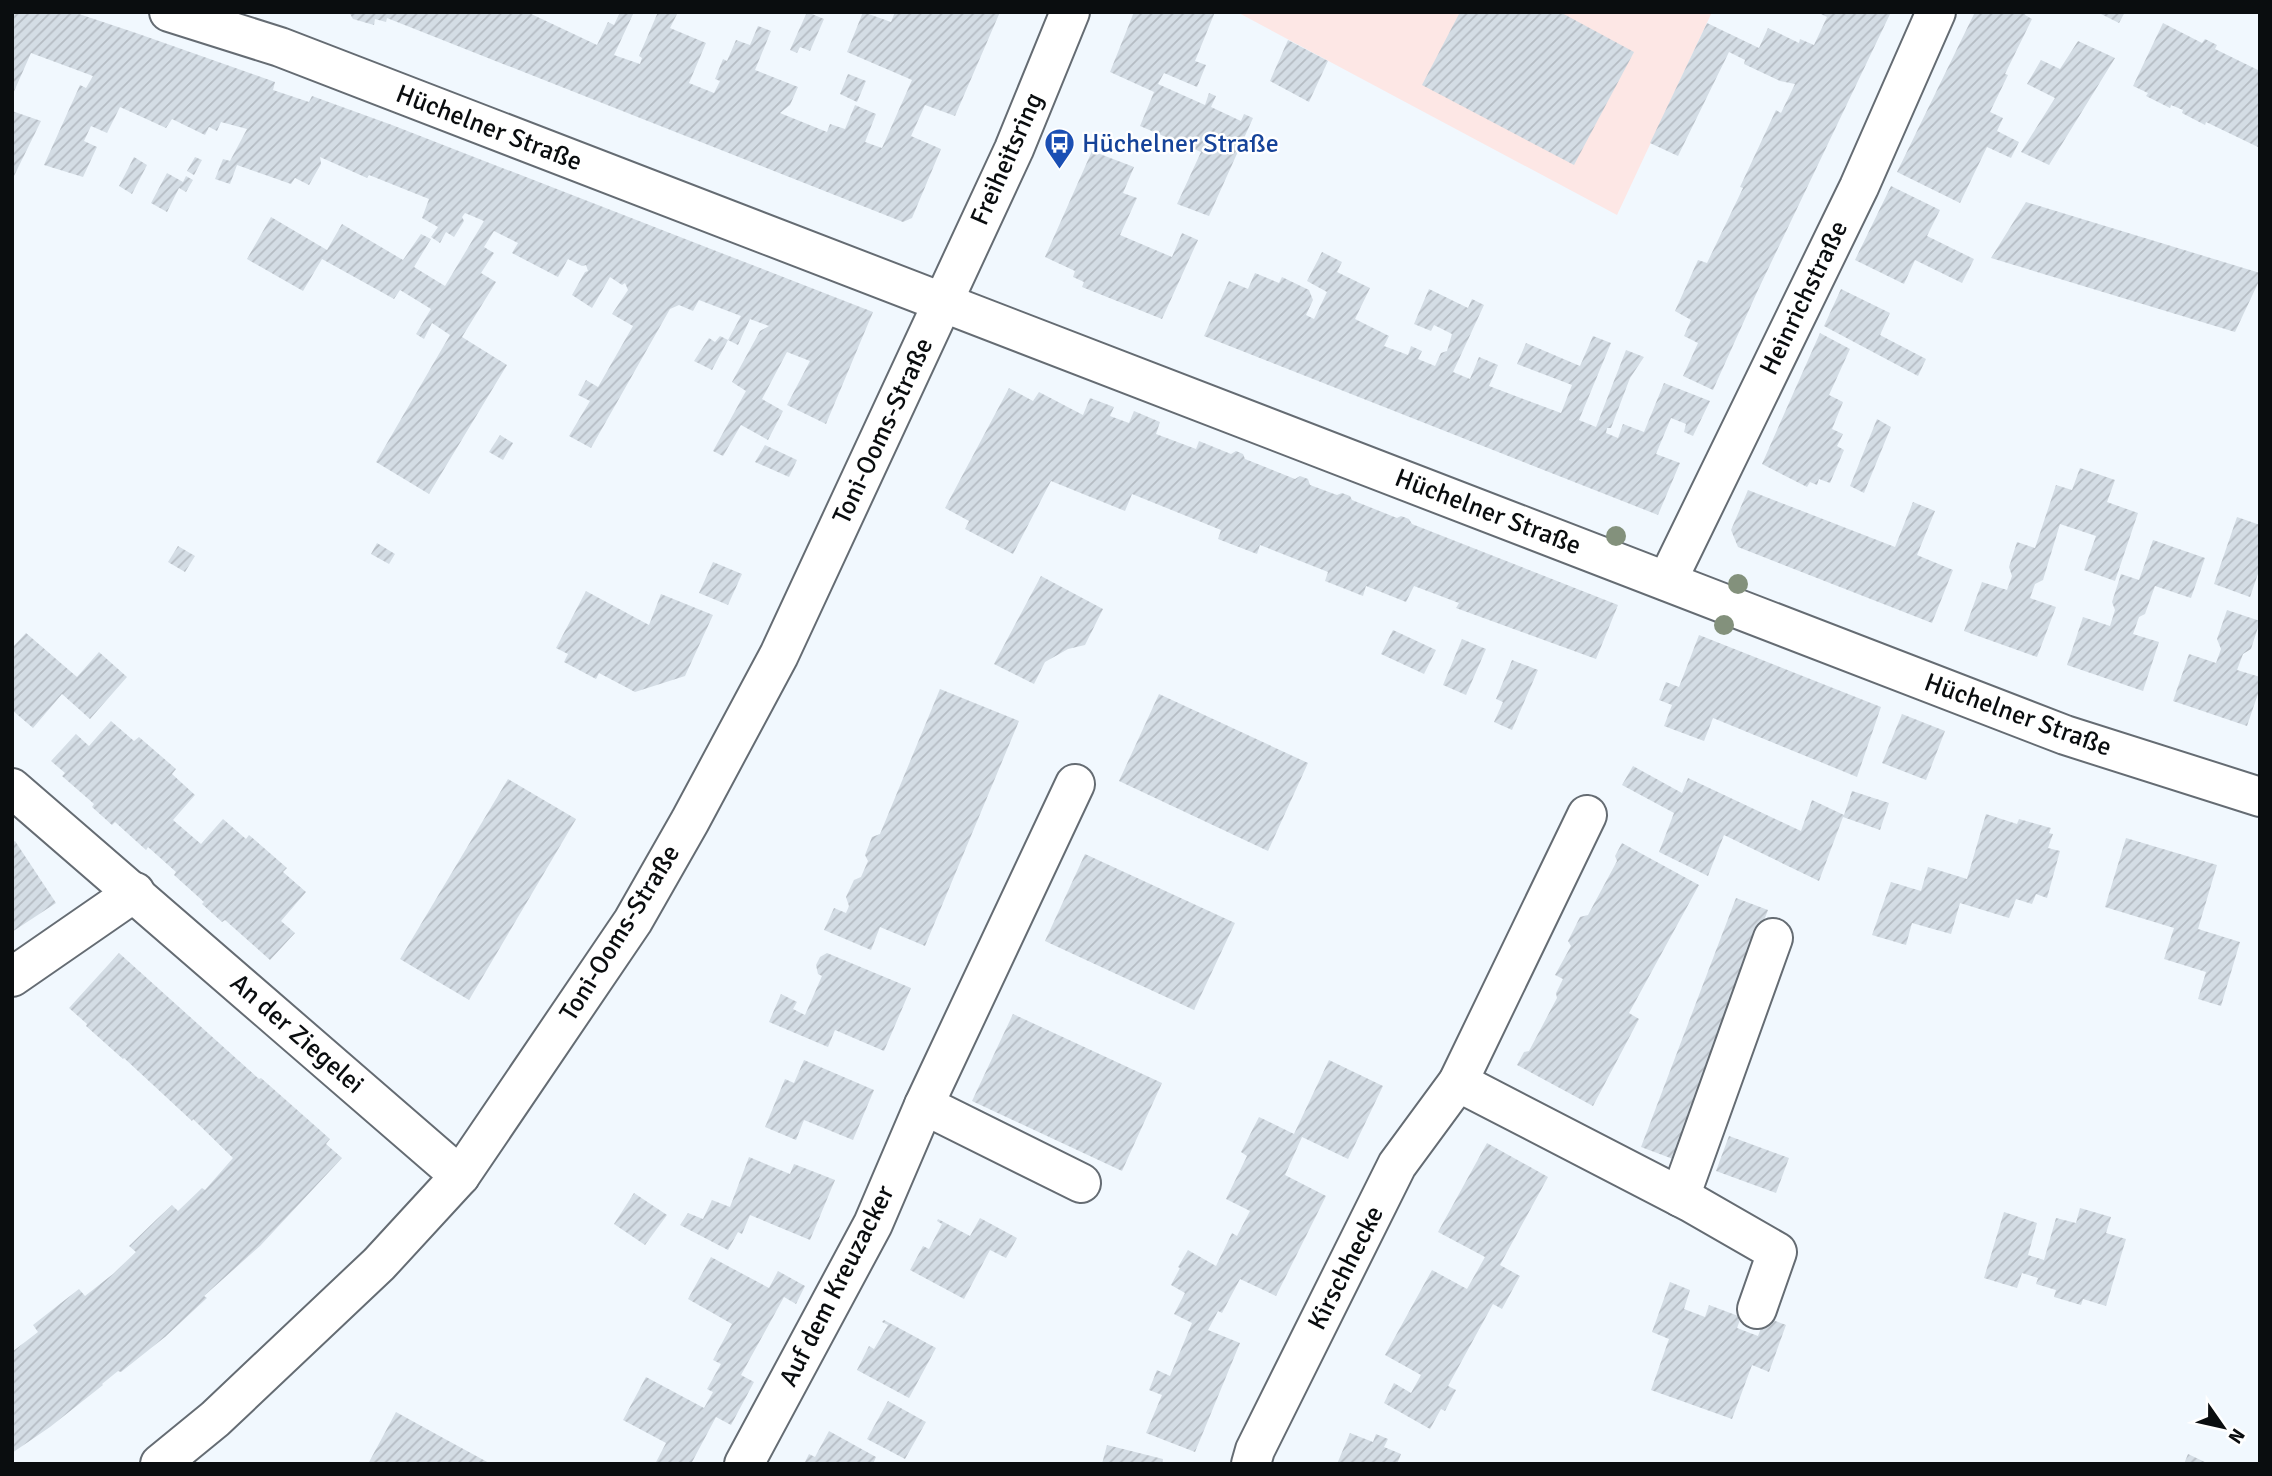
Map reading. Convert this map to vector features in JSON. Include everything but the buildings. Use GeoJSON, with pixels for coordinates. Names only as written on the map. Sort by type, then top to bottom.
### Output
{"type":"FeatureCollection","features":[{"type":"Feature","properties":{"kind":"street","name":"Hüchelner Straße"},"geometry":{"type":"LineString","coordinates":[[169,12],[280,47],[2065,735],[2260,797]]}},
{"type":"Feature","properties":{"kind":"street","name":"Freiheitsring"},"geometry":{"type":"LineString","coordinates":[[942,303],[1013,149],[1070,12]]}},
{"type":"Feature","properties":{"kind":"street","name":"Heinrichstraße"},"geometry":{"type":"LineString","coordinates":[[1667,581],[1858,187],[1936,12]]}},
{"type":"Feature","properties":{"kind":"street","name":"Toni-Ooms-Straße"},"geometry":{"type":"LineString","coordinates":[[160,1464],[215,1419],[379,1264],[460,1176],[633,921],[779,655],[942,303]]}},
{"type":"Feature","properties":{"kind":"street","name":"Auf dem Kreuzacker"},"geometry":{"type":"LineString","coordinates":[[744,1464],[873,1224],[923,1105],[1075,784]]}},
{"type":"Feature","properties":{"kind":"street","name":"An der Ziegelei"},"geometry":{"type":"LineString","coordinates":[[12,788],[460,1176]]}},
{"type":"Feature","properties":{"kind":"street","name":"Kirschhecke"},"geometry":{"type":"LineString","coordinates":[[1251,1464],[1255,1450],[1397,1165],[1458,1082],[1587,815]]}},
{"type":"Feature","properties":{"kind":"street"},"geometry":{"type":"LineString","coordinates":[[12,977],[135,892]]}},
{"type":"Feature","properties":{"kind":"street"},"geometry":{"type":"LineString","coordinates":[[1685,1200],[1773,938]]}},
{"type":"Feature","properties":{"kind":"street"},"geometry":{"type":"LineString","coordinates":[[1458,1082],[1685,1200],[1777,1252],[1757,1309]]}},
{"type":"Feature","properties":{"kind":"street"},"geometry":{"type":"LineString","coordinates":[[923,1105],[1081,1183]]}},
{"type":"Feature","properties":{"kind":"shaded area"},"geometry":{"type":"Polygon","coordinates":[[[1237,12],[1712,12],[1617,215],[1237,12]]]}},
{"type":"Feature","properties":{"kind":"place","name":"Hüchelner Straße"},"geometry":{"type":"Point","coordinates":[1059,171]}}]}
